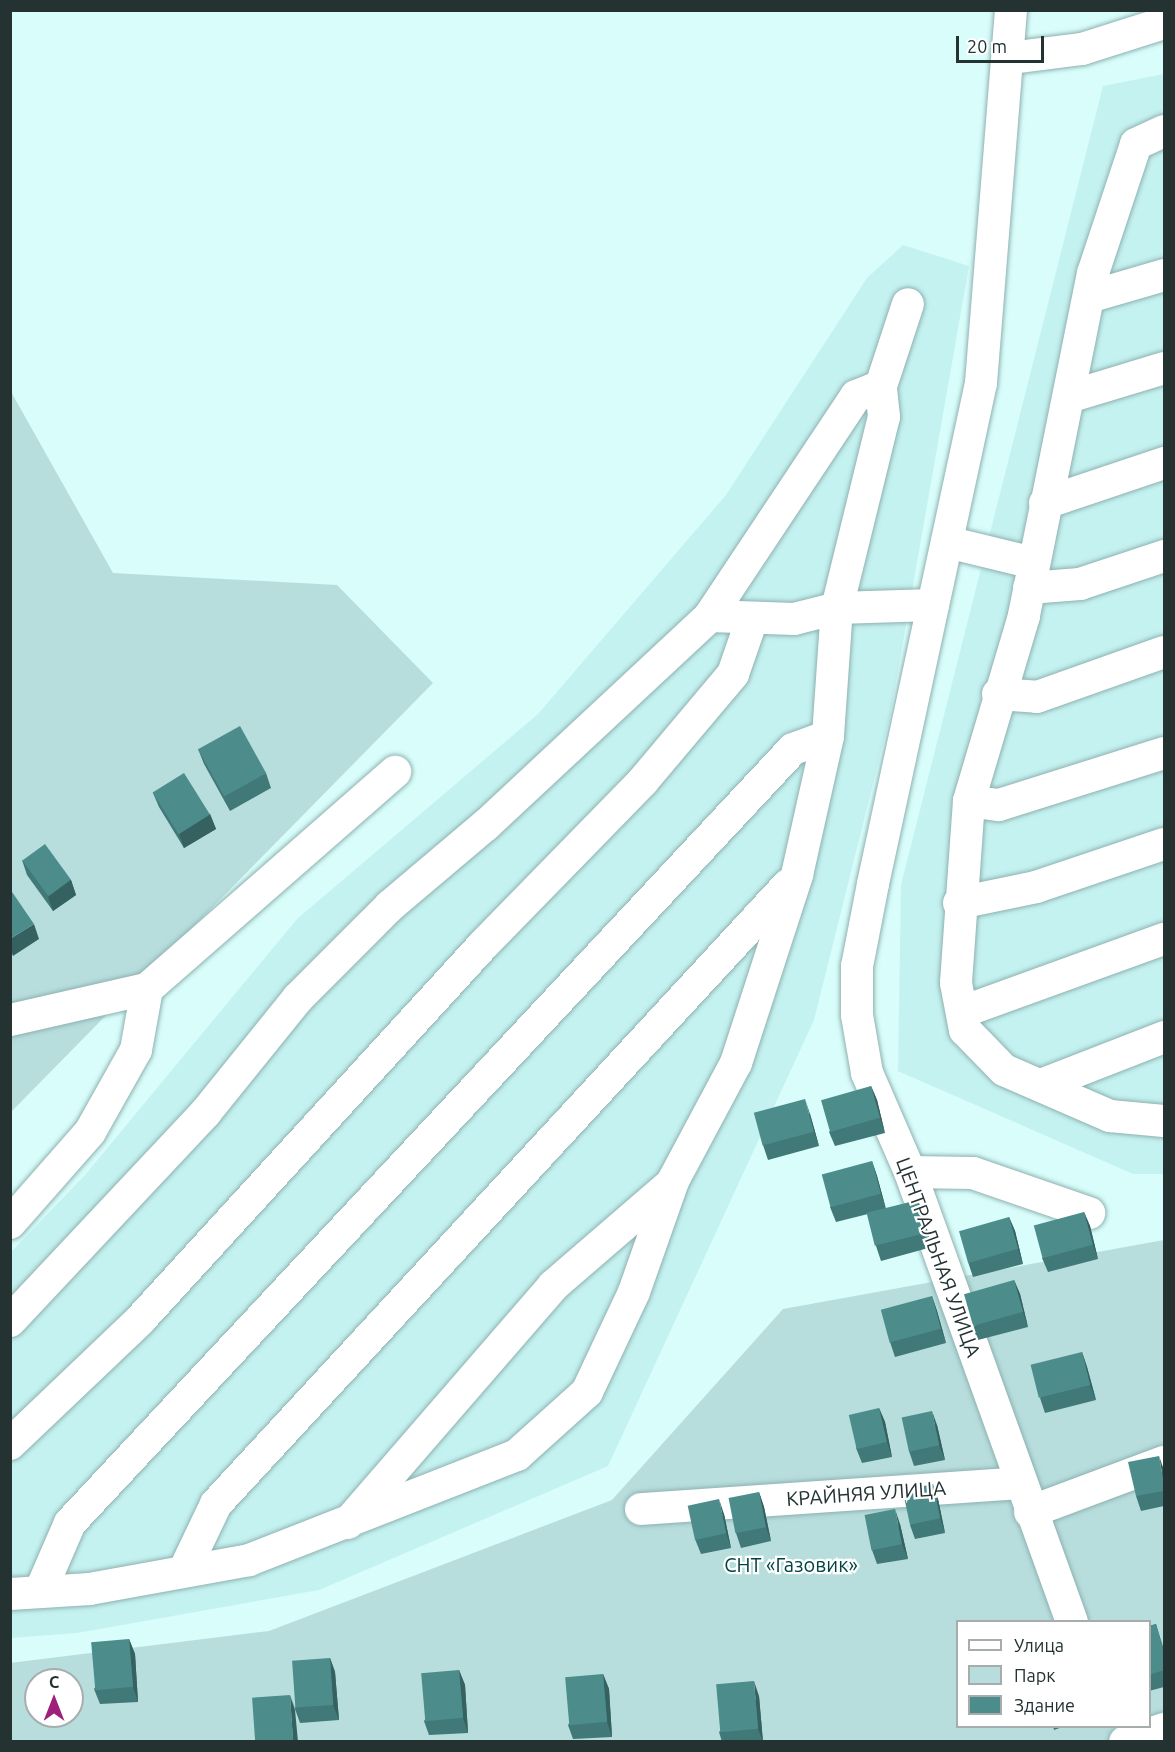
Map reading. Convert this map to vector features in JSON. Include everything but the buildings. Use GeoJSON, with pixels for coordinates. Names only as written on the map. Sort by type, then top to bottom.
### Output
{"type":"FeatureCollection","features":[{"type":"Feature","properties":{"kind":"street","name":"ЦЕНТРАЛЬНАЯ УЛИЦА"},"geometry":{"type":"LineString","coordinates":[[1011,10],[1010,58],[981,382],[873,884],[857,966],[857,1015],[867,1072],[910,1172],[1019,1483],[1071,1620]]}},
{"type":"Feature","properties":{"kind":"street"},"geometry":{"type":"LineString","coordinates":[[1010,58],[1082,49],[1164,23]]}},
{"type":"Feature","properties":{"kind":"street"},"geometry":{"type":"LineString","coordinates":[[1164,131],[1136,144],[1089,297],[1072,396],[1031,576],[969,801],[958,903],[956,983],[965,1030],[1004,1070],[1110,1116],[1164,1121]]}},
{"type":"Feature","properties":{"kind":"street"},"geometry":{"type":"LineString","coordinates":[[1089,297],[1164,275]]}},
{"type":"Feature","properties":{"kind":"street"},"geometry":{"type":"LineString","coordinates":[[25,1593],[249,1560],[348,1524],[517,1455],[586,1392],[634,1292],[674,1181],[736,1063],[797,875],[828,736],[837,608],[884,417],[881,386],[908,304]]}},
{"type":"Feature","properties":{"kind":"street"},"geometry":{"type":"LineString","coordinates":[[1072,396],[1164,368]]}},
{"type":"Feature","properties":{"kind":"street"},"geometry":{"type":"LineString","coordinates":[[10,1320],[206,1112],[298,998],[373,922],[710,616],[856,396],[881,386]]}},
{"type":"Feature","properties":{"kind":"street"},"geometry":{"type":"LineString","coordinates":[[1046,503],[1164,463]]}},
{"type":"Feature","properties":{"kind":"street"},"geometry":{"type":"LineString","coordinates":[[946,542],[1031,576],[1080,585],[1164,556]]}},
{"type":"Feature","properties":{"kind":"street"},"geometry":{"type":"LineString","coordinates":[[710,616],[795,619],[837,608],[933,605]]}},
{"type":"Feature","properties":{"kind":"street"},"geometry":{"type":"LineString","coordinates":[[10,1444],[140,1320],[485,943],[643,781],[733,674],[752,619]]}},
{"type":"Feature","properties":{"kind":"street"},"geometry":{"type":"LineString","coordinates":[[998,694],[1037,697],[1164,652]]}},
{"type":"Feature","properties":{"kind":"street"},"geometry":{"type":"LineString","coordinates":[[25,1593],[70,1523],[793,749],[828,736]]}},
{"type":"Feature","properties":{"kind":"street"},"geometry":{"type":"LineString","coordinates":[[969,801],[999,805],[1164,753]]}},
{"type":"Feature","properties":{"kind":"street"},"geometry":{"type":"LineString","coordinates":[[10,1020],[147,989],[395,772]]}},
{"type":"Feature","properties":{"kind":"street"},"geometry":{"type":"LineString","coordinates":[[958,903],[1036,887],[1164,844]]}},
{"type":"Feature","properties":{"kind":"street"},"geometry":{"type":"LineString","coordinates":[[184,1571],[216,1504],[797,875]]}},
{"type":"Feature","properties":{"kind":"street"},"geometry":{"type":"LineString","coordinates":[[962,1012],[1164,939]]}},
{"type":"Feature","properties":{"kind":"street"},"geometry":{"type":"LineString","coordinates":[[10,1223],[90,1132],[136,1050],[147,989]]}},
{"type":"Feature","properties":{"kind":"street"},"geometry":{"type":"LineString","coordinates":[[1041,1085],[1164,1037]]}},
{"type":"Feature","properties":{"kind":"street"},"geometry":{"type":"LineString","coordinates":[[910,1172],[973,1173],[1089,1213]]}},
{"type":"Feature","properties":{"kind":"street"},"geometry":{"type":"LineString","coordinates":[[348,1524],[553,1286],[674,1181]]}},
{"type":"Feature","properties":{"kind":"street"},"geometry":{"type":"LineString","coordinates":[[1030,1512],[1164,1462]]}},
{"type":"Feature","properties":{"kind":"street","name":"КРАЙНЯЯ УЛИЦА"},"geometry":{"type":"LineString","coordinates":[[641,1509],[1019,1483]]}},
{"type":"Feature","properties":{"kind":"street"},"geometry":{"type":"LineString","coordinates":[[1125,1742],[1164,1729]]}},
{"type":"Feature","properties":{"kind":"shaded area"},"geometry":{"type":"Polygon","coordinates":[[[1164,74],[1164,1174],[1133,1174],[898,1071],[901,885],[1103,86],[1164,74]]]}},
{"type":"Feature","properties":{"kind":"shaded area"},"geometry":{"type":"Polygon","coordinates":[[[903,245],[969,266],[890,716],[814,1020],[608,1466],[319,1590],[77,1633],[11,1638],[10,1253],[85,1175],[297,919],[538,714],[726,495],[867,278],[903,245]]]}},
{"type":"Feature","properties":{"kind":"green space"},"geometry":{"type":"Polygon","coordinates":[[[10,390],[113,573],[337,585],[433,683],[11,1112],[10,390]]]}},
{"type":"Feature","properties":{"kind":"green space","name":"СНТ «Газовик»"},"geometry":{"type":"Polygon","coordinates":[[[1164,1240],[1164,1741],[11,1741],[10,1663],[269,1631],[612,1500],[783,1309],[1164,1240]]]}}]}
